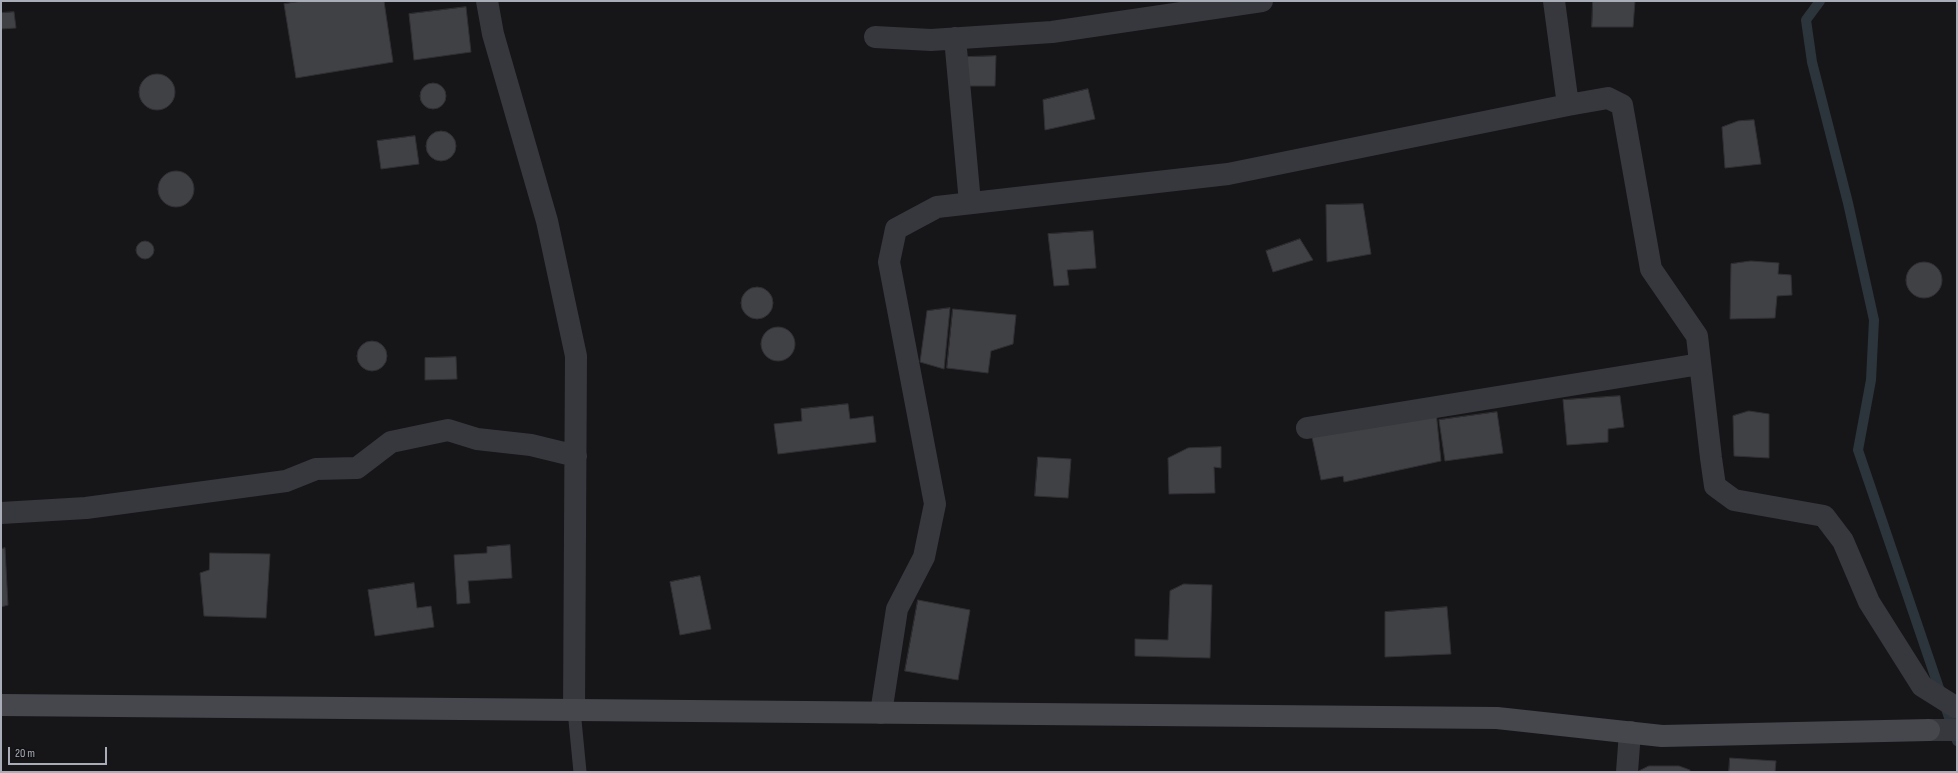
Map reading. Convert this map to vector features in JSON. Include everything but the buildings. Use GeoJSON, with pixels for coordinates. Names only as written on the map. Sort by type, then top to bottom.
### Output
{"type":"FeatureCollection","features":[{"type":"Feature","properties":{"kind":"main road"},"geometry":{"type":"LineString","coordinates":[[1,705],[1497,718],[1662,736],[1929,730]]}},
{"type":"Feature","properties":{"kind":"street"},"geometry":{"type":"LineString","coordinates":[[487,1],[493,34],[547,221],[576,356],[574,710]]}},
{"type":"Feature","properties":{"kind":"street"},"geometry":{"type":"LineString","coordinates":[[875,37],[931,40],[1052,32],[1262,1]]}},
{"type":"Feature","properties":{"kind":"street"},"geometry":{"type":"LineString","coordinates":[[1554,1],[1568,105]]}},
{"type":"Feature","properties":{"kind":"street"},"geometry":{"type":"LineString","coordinates":[[955,38],[970,203]]}},
{"type":"Feature","properties":{"kind":"street"},"geometry":{"type":"LineString","coordinates":[[881,713],[897,609],[924,557],[935,504],[888,262],[896,229],[937,207],[1228,174],[1608,98],[1622,105],[1651,269],[1697,336],[1711,458],[1716,486],[1734,500],[1824,516],[1842,541],[1868,602],[1922,686],[1957,708]]}},
{"type":"Feature","properties":{"kind":"street"},"geometry":{"type":"LineString","coordinates":[[1307,428],[1700,364]]}},
{"type":"Feature","properties":{"kind":"street"},"geometry":{"type":"LineString","coordinates":[[1,513],[86,508],[286,481],[316,470],[357,468],[391,442],[448,430],[477,439],[531,445],[576,456]]}},
{"type":"Feature","properties":{"kind":"street"},"geometry":{"type":"LineString","coordinates":[[1929,730],[1957,730]]}},
{"type":"Feature","properties":{"kind":"street"},"geometry":{"type":"LineString","coordinates":[[1627,772],[1630,732]]}},
{"type":"Feature","properties":{"kind":"lane"},"geometry":{"type":"LineString","coordinates":[[574,710],[580,772]]}},
{"type":"Feature","properties":{"kind":"waterway"},"geometry":{"type":"LineString","coordinates":[[1820,1],[1806,20],[1812,62],[1848,203],[1874,320],[1871,380],[1858,450],[1957,741]]}}]}
